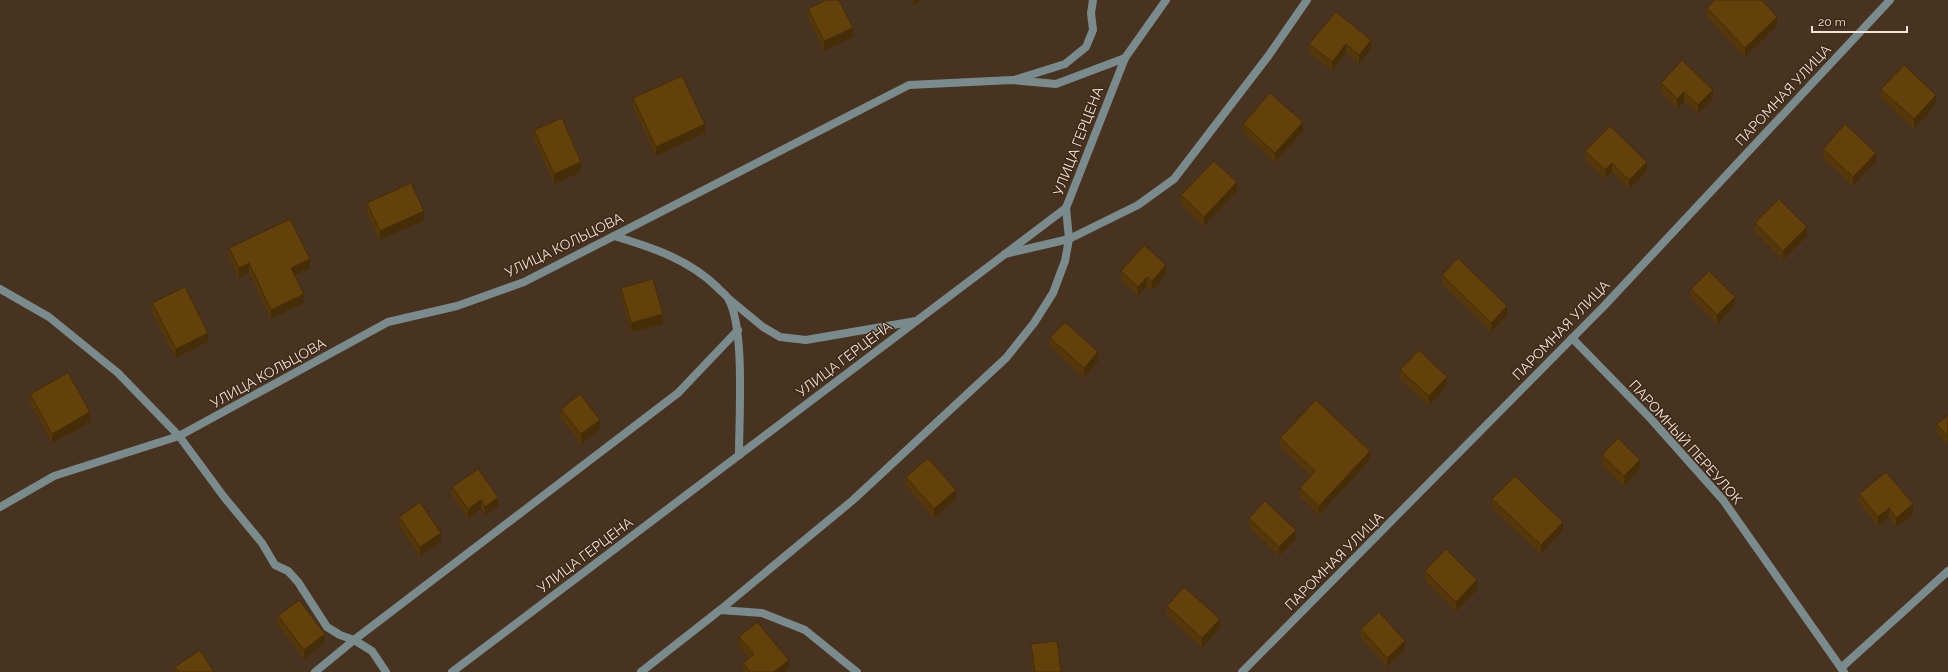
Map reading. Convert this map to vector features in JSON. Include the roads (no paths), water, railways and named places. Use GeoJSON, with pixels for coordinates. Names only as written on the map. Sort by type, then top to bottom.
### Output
{"type":"FeatureCollection","features":[{"type":"Feature","properties":{"kind":"street"},"geometry":{"type":"LineString","coordinates":[[1012,80],[1065,64],[1086,47],[1093,30],[1091,13],[1092,0]]}},
{"type":"Feature","properties":{"kind":"street","name":"УЛИЦА ГЕРЦЕНА"},"geometry":{"type":"LineString","coordinates":[[452,672],[1066,208],[1125,58],[1166,0]]}},
{"type":"Feature","properties":{"kind":"street"},"geometry":{"type":"LineString","coordinates":[[1005,254],[1069,239],[1138,205],[1174,179],[1269,55],[1307,0]]}},
{"type":"Feature","properties":{"kind":"street","name":"ПАРОМНАЯ УЛИЦА"},"geometry":{"type":"LineString","coordinates":[[1242,672],[1572,338],[1890,0]]}},
{"type":"Feature","properties":{"kind":"street","name":"УЛИЦА КОЛЬЦОВА"},"geometry":{"type":"LineString","coordinates":[[0,507],[54,476],[179,436],[388,322],[457,306],[524,282],[910,85],[1012,80],[1056,84],[1125,58]]}},
{"type":"Feature","properties":{"kind":"street"},"geometry":{"type":"LineString","coordinates":[[640,672],[720,610],[853,500],[1006,358],[1034,323],[1053,293],[1065,261],[1069,239],[1066,208]]}},
{"type":"Feature","properties":{"kind":"street"},"geometry":{"type":"LineString","coordinates":[[614,236],[652,248],[676,258],[708,278],[729,299],[763,327],[780,337],[806,340],[916,321]]}},
{"type":"Feature","properties":{"kind":"street"},"geometry":{"type":"LineString","coordinates":[[0,289],[49,317],[118,372],[179,436],[224,497],[262,543],[275,565],[288,571],[298,582],[327,627],[340,635],[354,640],[372,651],[386,672]]}},
{"type":"Feature","properties":{"kind":"street"},"geometry":{"type":"LineString","coordinates":[[729,299],[738,330],[739,455]]}},
{"type":"Feature","properties":{"kind":"street"},"geometry":{"type":"LineString","coordinates":[[315,672],[354,640],[678,393],[738,330]]}},
{"type":"Feature","properties":{"kind":"street","name":"ПАРОМНЫЙ ПЕРЕУЛОК"},"geometry":{"type":"LineString","coordinates":[[1572,338],[1651,419],[1723,500],[1843,670],[1948,571]]}},
{"type":"Feature","properties":{"kind":"street"},"geometry":{"type":"LineString","coordinates":[[720,610],[762,613],[805,630],[857,672]]}}]}
